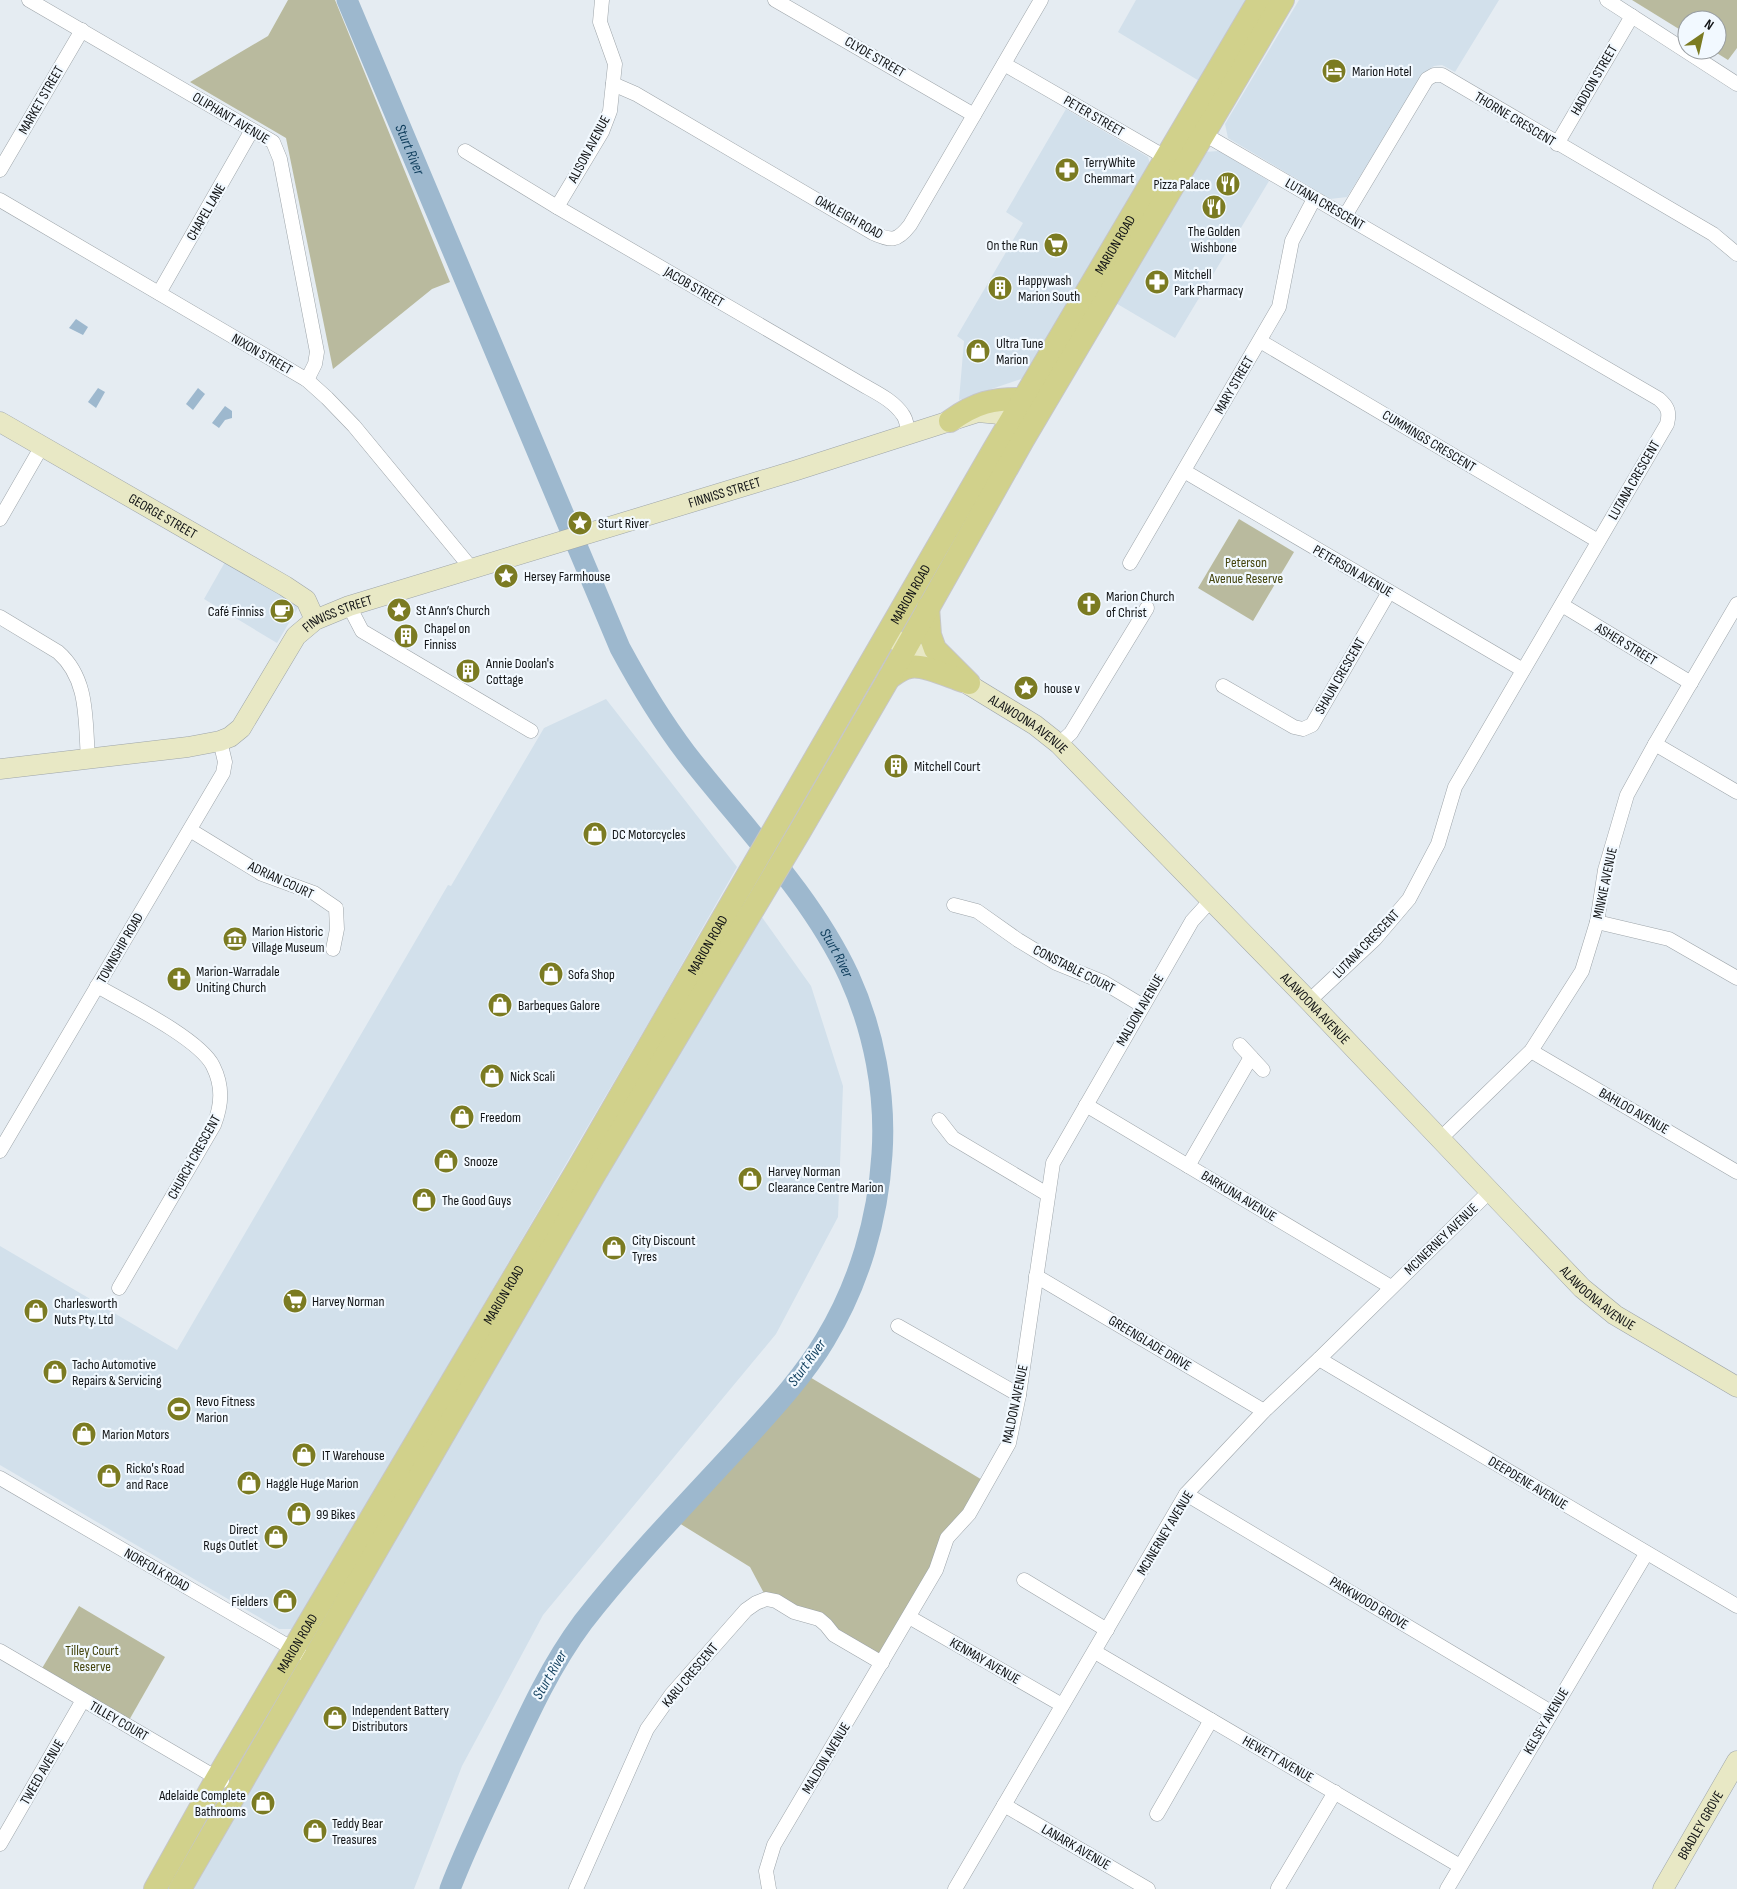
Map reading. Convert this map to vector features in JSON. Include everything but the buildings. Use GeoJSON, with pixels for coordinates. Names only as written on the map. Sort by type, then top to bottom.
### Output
{"type":"FeatureCollection","features":[{"type":"Feature","properties":{"kind":"main road","name":"MARION ROAD"},"geometry":{"type":"LineString","coordinates":[[155,1889],[217,1778],[578,1167],[753,863],[897,641],[1017,430],[1175,162],[1259,0]]}},
{"type":"Feature","properties":{"kind":"main road","name":"MARION ROAD"},"geometry":{"type":"LineString","coordinates":[[180,1889],[593,1177],[800,831],[889,678],[897,641],[928,607],[1017,430],[1024,399],[1175,162],[1204,134],[1283,0]]}},
{"type":"Feature","properties":{"kind":"main road"},"geometry":{"type":"LineString","coordinates":[[950,421],[981,403],[995,400],[1024,399]]}},
{"type":"Feature","properties":{"kind":"main road"},"geometry":{"type":"LineString","coordinates":[[928,607],[930,634],[935,649],[969,684]]}},
{"type":"Feature","properties":{"kind":"main road"},"geometry":{"type":"LineString","coordinates":[[889,678],[898,671],[912,666],[932,670],[969,684]]}},
{"type":"Feature","properties":{"kind":"street","name":"OLIPHANT AVENUE"},"geometry":{"type":"LineString","coordinates":[[30,0],[273,142],[280,159],[317,352],[315,364],[307,380]]}},
{"type":"Feature","properties":{"kind":"street","name":"ALISON AVENUE"},"geometry":{"type":"LineString","coordinates":[[557,207],[602,132],[610,111],[615,64],[600,22],[602,0]]}},
{"type":"Feature","properties":{"kind":"street","name":"CLYDE STREET"},"geometry":{"type":"LineString","coordinates":[[775,0],[974,115]]}},
{"type":"Feature","properties":{"kind":"street","name":"OAKLEIGH ROAD"},"geometry":{"type":"LineString","coordinates":[[613,84],[636,94],[873,232],[887,239],[896,238],[903,235],[910,225],[1041,0]]}},
{"type":"Feature","properties":{"kind":"street"},"geometry":{"type":"LineString","coordinates":[[1607,0],[1735,78]]}},
{"type":"Feature","properties":{"kind":"street","name":"HADDON STREET"},"geometry":{"type":"LineString","coordinates":[[1557,144],[1632,16]]}},
{"type":"Feature","properties":{"kind":"street","name":"MARKET STREET"},"geometry":{"type":"LineString","coordinates":[[0,170],[82,30]]}},
{"type":"Feature","properties":{"kind":"street","name":"PETER STREET"},"geometry":{"type":"LineString","coordinates":[[1004,64],[1175,162]]}},
{"type":"Feature","properties":{"kind":"street","name":"THORNE CRESCENT"},"geometry":{"type":"LineString","coordinates":[[1345,216],[1427,79],[1434,74],[1442,75],[1712,234],[1737,254]]}},
{"type":"Feature","properties":{"kind":"street","name":"CHAPEL LANE"},"geometry":{"type":"LineString","coordinates":[[159,294],[252,130]]}},
{"type":"Feature","properties":{"kind":"street","name":"LUTANA CRESCENT"},"geometry":{"type":"LineString","coordinates":[[1204,134],[1659,399],[1667,407],[1669,416],[1667,424],[1455,787],[1438,844],[1410,899],[1375,939],[1309,1001]]}},
{"type":"Feature","properties":{"kind":"street","name":"JACOB STREET"},"geometry":{"type":"LineString","coordinates":[[465,151],[892,403],[904,416],[909,435]]}},
{"type":"Feature","properties":{"kind":"street","name":"MARY STREET"},"geometry":{"type":"LineString","coordinates":[[1130,563],[1279,307],[1292,241],[1314,199]]}},
{"type":"Feature","properties":{"kind":"street","name":"NIXON STREET"},"geometry":{"type":"LineString","coordinates":[[0,200],[307,380],[328,398],[354,426],[472,569]]}},
{"type":"Feature","properties":{"kind":"street","name":"CUMMINGS CRESCENT"},"geometry":{"type":"LineString","coordinates":[[1260,341],[1598,541]]}},
{"type":"Feature","properties":{"kind":"street","name":"FINNISS STREET"},"geometry":{"type":"LineString","coordinates":[[0,769],[188,747],[220,741],[230,737],[241,728],[296,636],[315,620],[349,606],[909,435],[978,412],[998,414],[1017,430]]}},
{"type":"Feature","properties":{"kind":"street","name":"GEORGE STREET"},"geometry":{"type":"LineString","coordinates":[[0,422],[285,586],[306,600],[315,620]]}},
{"type":"Feature","properties":{"kind":"street"},"geometry":{"type":"LineString","coordinates":[[0,519],[42,446]]}},
{"type":"Feature","properties":{"kind":"street","name":"PETERSON AVENUE"},"geometry":{"type":"LineString","coordinates":[[1184,471],[1522,670]]}},
{"type":"Feature","properties":{"kind":"street","name":"SHAUN CRESCENT"},"geometry":{"type":"LineString","coordinates":[[1223,686],[1294,727],[1303,729],[1312,725],[1389,592]]}},
{"type":"Feature","properties":{"kind":"street"},"geometry":{"type":"LineString","coordinates":[[349,606],[362,632],[531,731]]}},
{"type":"Feature","properties":{"kind":"street","name":"ASHER STREET"},"geometry":{"type":"LineString","coordinates":[[1562,606],[1691,683]]}},
{"type":"Feature","properties":{"kind":"street"},"geometry":{"type":"LineString","coordinates":[[1059,744],[1071,733],[1147,608]]}},
{"type":"Feature","properties":{"kind":"street","name":"MINKIE AVENUE"},"geometry":{"type":"LineString","coordinates":[[1441,1138],[1531,1051],[1582,970],[1597,922],[1605,870],[1627,795],[1691,683],[1735,613]]}},
{"type":"Feature","properties":{"kind":"street"},"geometry":{"type":"LineString","coordinates":[[0,617],[58,652],[74,670],[80,682],[83,697],[88,758]]}},
{"type":"Feature","properties":{"kind":"street","name":"ALAWOONA AVENUE"},"geometry":{"type":"LineString","coordinates":[[897,641],[1036,725],[1059,744],[1441,1138],[1582,1288],[1615,1315],[1737,1387]]}},
{"type":"Feature","properties":{"kind":"street","name":"TOWNSHIP ROAD"},"geometry":{"type":"LineString","coordinates":[[0,1151],[223,773],[225,762],[220,741]]}},
{"type":"Feature","properties":{"kind":"street"},"geometry":{"type":"LineString","coordinates":[[1655,744],[1737,792]]}},
{"type":"Feature","properties":{"kind":"street","name":"ADRIAN COURT"},"geometry":{"type":"LineString","coordinates":[[190,830],[262,874],[314,894],[336,908],[337,929],[333,950]]}},
{"type":"Feature","properties":{"kind":"street","name":"MALDON AVENUE"},"geometry":{"type":"LineString","coordinates":[[769,1889],[766,1871],[774,1845],[936,1570],[947,1538],[969,1514],[1009,1443],[1019,1395],[1053,1163],[1192,921],[1211,900]]}},
{"type":"Feature","properties":{"kind":"street","name":"CONSTABLE COURT"},"geometry":{"type":"LineString","coordinates":[[954,905],[977,911],[1018,940],[1056,963],[1103,982],[1143,1006]]}},
{"type":"Feature","properties":{"kind":"street"},"geometry":{"type":"LineString","coordinates":[[1597,922],[1669,939],[1737,978]]}},
{"type":"Feature","properties":{"kind":"street","name":"CHURCH CRESCENT"},"geometry":{"type":"LineString","coordinates":[[97,986],[194,1044],[213,1064],[221,1088],[220,1108],[214,1125],[119,1288]]}},
{"type":"Feature","properties":{"kind":"street"},"geometry":{"type":"LineString","coordinates":[[1240,1045],[1263,1070]]}},
{"type":"Feature","properties":{"kind":"street","name":"BAHLOO AVENUE"},"geometry":{"type":"LineString","coordinates":[[1531,1051],[1737,1172]]}},
{"type":"Feature","properties":{"kind":"street"},"geometry":{"type":"LineString","coordinates":[[1188,1166],[1251,1057]]}},
{"type":"Feature","properties":{"kind":"street","name":"BARKUNA AVENUE"},"geometry":{"type":"LineString","coordinates":[[1086,1105],[1391,1287]]}},
{"type":"Feature","properties":{"kind":"street"},"geometry":{"type":"LineString","coordinates":[[939,1120],[953,1138],[1047,1194]]}},
{"type":"Feature","properties":{"kind":"street","name":"MCINERNEY AVENUE"},"geometry":{"type":"LineString","coordinates":[[955,1889],[1186,1494],[1264,1411],[1490,1191]]}},
{"type":"Feature","properties":{"kind":"street","name":"GREENGLADE DRIVE"},"geometry":{"type":"LineString","coordinates":[[1036,1276],[1264,1411]]}},
{"type":"Feature","properties":{"kind":"street"},"geometry":{"type":"LineString","coordinates":[[898,1326],[1019,1395]]}},
{"type":"Feature","properties":{"kind":"street","name":"DEEPDENE AVENUE"},"geometry":{"type":"LineString","coordinates":[[1319,1359],[1646,1554],[1737,1606]]}},
{"type":"Feature","properties":{"kind":"street","name":"NORFOLK ROAD"},"geometry":{"type":"LineString","coordinates":[[0,1478],[313,1662]]}},
{"type":"Feature","properties":{"kind":"street","name":"PARKWOOD GROVE"},"geometry":{"type":"LineString","coordinates":[[1186,1494],[1551,1712]]}},
{"type":"Feature","properties":{"kind":"street","name":"KELSEY AVENUE"},"geometry":{"type":"LineString","coordinates":[[1447,1889],[1646,1554]]}},
{"type":"Feature","properties":{"kind":"street"},"geometry":{"type":"LineString","coordinates":[[1024,1580],[1107,1630]]}},
{"type":"Feature","properties":{"kind":"street","name":"KARU CRESCENT"},"geometry":{"type":"LineString","coordinates":[[576,1889],[647,1729],[671,1695],[746,1610],[766,1599],[776,1601],[794,1612],[819,1619],[826,1624],[834,1635],[882,1662]]}},
{"type":"Feature","properties":{"kind":"street","name":"KENMAY AVENUE"},"geometry":{"type":"LineString","coordinates":[[909,1617],[1062,1706]]}},
{"type":"Feature","properties":{"kind":"street","name":"TILLEY COURT"},"geometry":{"type":"LineString","coordinates":[[0,1651],[237,1790]]}},
{"type":"Feature","properties":{"kind":"street","name":"HEWETT AVENUE"},"geometry":{"type":"LineString","coordinates":[[1095,1652],[1460,1866]]}},
{"type":"Feature","properties":{"kind":"street","name":"TWEED AVENUE"},"geometry":{"type":"LineString","coordinates":[[0,1844],[6,1821],[83,1700]]}},
{"type":"Feature","properties":{"kind":"street"},"geometry":{"type":"LineString","coordinates":[[1157,1814],[1211,1720]]}},
{"type":"Feature","properties":{"kind":"street","name":"BRADLEY GROVE"},"geometry":{"type":"LineString","coordinates":[[1663,1889],[1737,1761]]}},
{"type":"Feature","properties":{"kind":"street"},"geometry":{"type":"LineString","coordinates":[[1278,1888],[1334,1792]]}},
{"type":"Feature","properties":{"kind":"street","name":"LANARK AVENUE"},"geometry":{"type":"LineString","coordinates":[[1004,1805],[1148,1889]]}},
{"type":"Feature","properties":{"kind":"shaded area"},"geometry":{"type":"Polygon","coordinates":[[[1136,0],[1250,0],[1201,82],[1118,32],[1136,0]]]}},
{"type":"Feature","properties":{"kind":"shaded area"},"geometry":{"type":"Polygon","coordinates":[[[1299,0],[1499,0],[1455,72],[1442,65],[1434,66],[1425,72],[1347,197],[1330,199],[1228,138],[1225,124],[1299,0]]]}},
{"type":"Feature","properties":{"kind":"shaded area"},"geometry":{"type":"Polygon","coordinates":[[[1066,109],[1148,157],[1152,170],[1027,377],[959,400],[964,341],[957,336],[1023,223],[1006,212],[1066,109]]]}},
{"type":"Feature","properties":{"kind":"shaded area"},"geometry":{"type":"Polygon","coordinates":[[[1219,151],[1269,181],[1175,338],[1114,302],[1203,152],[1219,151]]]}},
{"type":"Feature","properties":{"kind":"shaded area"},"geometry":{"type":"Polygon","coordinates":[[[225,562],[299,606],[277,643],[204,599],[225,562]]]}},
{"type":"Feature","properties":{"kind":"shaded area"},"geometry":{"type":"Polygon","coordinates":[[[606,699],[737,867],[657,1008],[294,1629],[279,1629],[0,1465],[0,1246],[177,1350],[448,885],[451,886],[544,728],[606,699]]]}},
{"type":"Feature","properties":{"kind":"shaded area"},"geometry":{"type":"Polygon","coordinates":[[[759,913],[811,986],[843,1086],[838,1217],[776,1334],[543,1615],[462,1766],[414,1889],[191,1889],[759,913]]]}},
{"type":"Feature","properties":{"kind":"green space"},"geometry":{"type":"Polygon","coordinates":[[[288,0],[335,0],[450,282],[432,289],[333,369],[286,138],[190,82],[268,36],[288,0]]]}},
{"type":"Feature","properties":{"kind":"green space"},"geometry":{"type":"Polygon","coordinates":[[[1632,0],[1737,0],[1737,48],[1728,60],[1727,10],[1677,10],[1677,28],[1632,0]]]}},
{"type":"Feature","properties":{"kind":"green space","name":"Peterson Avenue Reserve"},"geometry":{"type":"Polygon","coordinates":[[[1239,519],[1294,552],[1253,621],[1198,588],[1239,519]]]}},
{"type":"Feature","properties":{"kind":"green space"},"geometry":{"type":"Polygon","coordinates":[[[808,1376],[984,1481],[882,1658],[765,1595],[750,1567],[679,1523],[808,1376]]]}},
{"type":"Feature","properties":{"kind":"green space","name":"Tilley Court Reserve"},"geometry":{"type":"Polygon","coordinates":[[[79,1606],[165,1657],[128,1722],[41,1670],[79,1606]]]}},
{"type":"Feature","properties":{"kind":"water"},"geometry":{"type":"Polygon","coordinates":[[[76,319],[88,327],[83,335],[69,328],[76,319]]]}},
{"type":"Feature","properties":{"kind":"water"},"geometry":{"type":"Polygon","coordinates":[[[98,388],[105,392],[96,408],[88,402],[98,388]]]}},
{"type":"Feature","properties":{"kind":"water"},"geometry":{"type":"Polygon","coordinates":[[[198,388],[205,394],[193,410],[186,404],[198,388]]]}},
{"type":"Feature","properties":{"kind":"water"},"geometry":{"type":"Polygon","coordinates":[[[225,406],[232,411],[232,418],[225,420],[219,428],[212,423],[225,406]]]}},
{"type":"Feature","properties":{"kind":"waterway","name":"Sturt River"},"geometry":{"type":"LineString","coordinates":[[347,0],[620,648],[651,702],[677,741],[774,860],[815,917],[833,946],[849,976],[865,1019],[876,1063],[882,1109],[883,1131],[880,1178],[871,1227],[857,1274],[837,1319],[816,1354],[787,1393],[641,1553],[570,1640],[528,1716],[474,1832],[450,1889]]}},
{"type":"Feature","properties":{"kind":"place","name":"Marion Hotel"},"geometry":{"type":"Point","coordinates":[1334,71]}},
{"type":"Feature","properties":{"kind":"place","name":"TerryWhite Chemmart"},"geometry":{"type":"Point","coordinates":[1067,170]}},
{"type":"Feature","properties":{"kind":"place","name":"Pizza Palace"},"geometry":{"type":"Point","coordinates":[1228,184]}},
{"type":"Feature","properties":{"kind":"place","name":"The Golden Wishbone"},"geometry":{"type":"Point","coordinates":[1214,207]}},
{"type":"Feature","properties":{"kind":"place","name":"On the Run"},"geometry":{"type":"Point","coordinates":[1056,245]}},
{"type":"Feature","properties":{"kind":"place","name":"Mitchell Park Pharmacy"},"geometry":{"type":"Point","coordinates":[1157,282]}},
{"type":"Feature","properties":{"kind":"place","name":"Happywash Marion South"},"geometry":{"type":"Point","coordinates":[1000,288]}},
{"type":"Feature","properties":{"kind":"place","name":"Ultra Tune Marion"},"geometry":{"type":"Point","coordinates":[978,351]}},
{"type":"Feature","properties":{"kind":"place","name":"Sturt River"},"geometry":{"type":"Point","coordinates":[580,523]}},
{"type":"Feature","properties":{"kind":"place","name":"Hersey Farmhouse"},"geometry":{"type":"Point","coordinates":[506,576]}},
{"type":"Feature","properties":{"kind":"place","name":"Marion Church of Christ"},"geometry":{"type":"Point","coordinates":[1089,604]}},
{"type":"Feature","properties":{"kind":"place","name":"St Ann’s Church"},"geometry":{"type":"Point","coordinates":[399,610]}},
{"type":"Feature","properties":{"kind":"place","name":"Café Finniss"},"geometry":{"type":"Point","coordinates":[282,611]}},
{"type":"Feature","properties":{"kind":"place","name":"Chapel on Finniss"},"geometry":{"type":"Point","coordinates":[406,636]}},
{"type":"Feature","properties":{"kind":"place","name":"Annie Doolan's Cottage"},"geometry":{"type":"Point","coordinates":[468,671]}},
{"type":"Feature","properties":{"kind":"place","name":"house v"},"geometry":{"type":"Point","coordinates":[1026,688]}},
{"type":"Feature","properties":{"kind":"place","name":"Mitchell Court"},"geometry":{"type":"Point","coordinates":[896,766]}},
{"type":"Feature","properties":{"kind":"place","name":"DC Motorcycles"},"geometry":{"type":"Point","coordinates":[595,834]}},
{"type":"Feature","properties":{"kind":"place","name":"Marion Historic Village Museum"},"geometry":{"type":"Point","coordinates":[235,939]}},
{"type":"Feature","properties":{"kind":"place","name":"Sofa Shop"},"geometry":{"type":"Point","coordinates":[551,974]}},
{"type":"Feature","properties":{"kind":"place","name":"Marion-Warradale Uniting Church"},"geometry":{"type":"Point","coordinates":[179,979]}},
{"type":"Feature","properties":{"kind":"place","name":"Barbeques Galore"},"geometry":{"type":"Point","coordinates":[500,1005]}},
{"type":"Feature","properties":{"kind":"place","name":"Nick Scali"},"geometry":{"type":"Point","coordinates":[492,1076]}},
{"type":"Feature","properties":{"kind":"place","name":"Freedom"},"geometry":{"type":"Point","coordinates":[462,1117]}},
{"type":"Feature","properties":{"kind":"place","name":"Snooze"},"geometry":{"type":"Point","coordinates":[446,1161]}},
{"type":"Feature","properties":{"kind":"place","name":"Harvey Norman Clearance Centre Marion"},"geometry":{"type":"Point","coordinates":[750,1179]}},
{"type":"Feature","properties":{"kind":"place","name":"The Good Guys"},"geometry":{"type":"Point","coordinates":[424,1200]}},
{"type":"Feature","properties":{"kind":"place","name":"City Discount Tyres"},"geometry":{"type":"Point","coordinates":[614,1248]}},
{"type":"Feature","properties":{"kind":"place","name":"Harvey Norman"},"geometry":{"type":"Point","coordinates":[295,1301]}},
{"type":"Feature","properties":{"kind":"place","name":"Charlesworth Nuts Pty. Ltd"},"geometry":{"type":"Point","coordinates":[36,1311]}},
{"type":"Feature","properties":{"kind":"place","name":"Tacho Automotive Repairs & Servicing"},"geometry":{"type":"Point","coordinates":[55,1372]}},
{"type":"Feature","properties":{"kind":"place","name":"Revo Fitness Marion"},"geometry":{"type":"Point","coordinates":[179,1409]}},
{"type":"Feature","properties":{"kind":"place","name":"Marion Motors"},"geometry":{"type":"Point","coordinates":[84,1434]}},
{"type":"Feature","properties":{"kind":"place","name":"IT Warehouse"},"geometry":{"type":"Point","coordinates":[304,1455]}},
{"type":"Feature","properties":{"kind":"place","name":"Ricko's Road and Race"},"geometry":{"type":"Point","coordinates":[109,1476]}},
{"type":"Feature","properties":{"kind":"place","name":"Haggle Huge Marion"},"geometry":{"type":"Point","coordinates":[249,1483]}},
{"type":"Feature","properties":{"kind":"place","name":"99 Bikes"},"geometry":{"type":"Point","coordinates":[299,1514]}},
{"type":"Feature","properties":{"kind":"place","name":"Direct Rugs Outlet"},"geometry":{"type":"Point","coordinates":[276,1537]}},
{"type":"Feature","properties":{"kind":"place","name":"Fielders"},"geometry":{"type":"Point","coordinates":[285,1601]}},
{"type":"Feature","properties":{"kind":"place","name":"Independent Battery Distributors"},"geometry":{"type":"Point","coordinates":[335,1718]}},
{"type":"Feature","properties":{"kind":"place","name":"Adelaide Complete Bathrooms"},"geometry":{"type":"Point","coordinates":[263,1803]}},
{"type":"Feature","properties":{"kind":"place","name":"Teddy Bear Treasures"},"geometry":{"type":"Point","coordinates":[315,1831]}}]}
